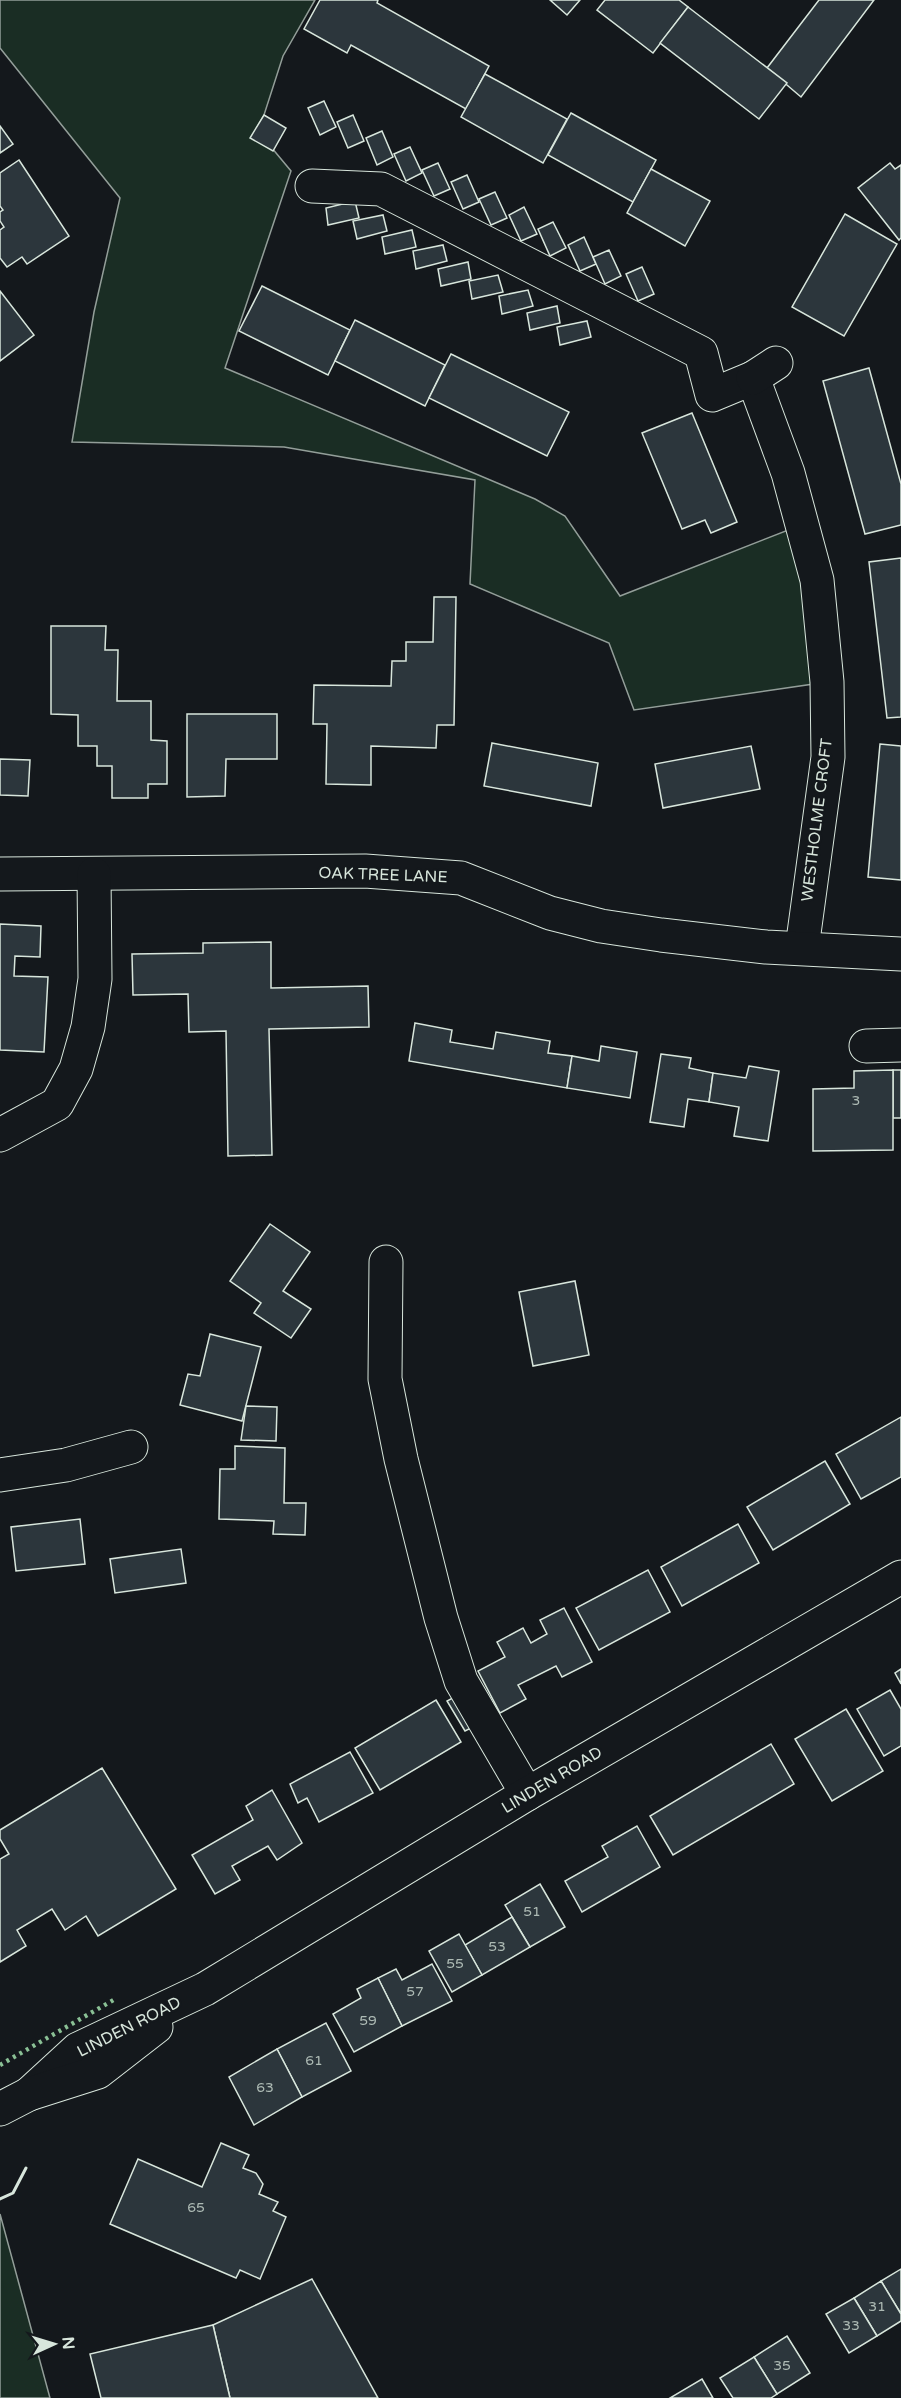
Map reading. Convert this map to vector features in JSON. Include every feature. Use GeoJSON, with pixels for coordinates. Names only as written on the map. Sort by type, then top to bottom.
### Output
{"type":"FeatureCollection","features":[{"type":"Feature","properties":{"kind":"main road","name":"WESTHOLME CROFT"},"geometry":{"type":"LineString","coordinates":[[312,186],[381,189],[701,353],[712,395],[764,370],[788,473],[817,580],[827,682],[828,757],[802,948]]}},
{"type":"Feature","properties":{"kind":"main road","name":"OAK TREE LANE"},"geometry":{"type":"LineString","coordinates":[[0,874],[365,871],[461,878],[550,913],[601,926],[673,937],[901,954]]}},
{"type":"Feature","properties":{"kind":"main road"},"geometry":{"type":"LineString","coordinates":[[0,1135],[57,1104],[76,1069],[88,1027],[95,980],[94,874]]}},
{"type":"Feature","properties":{"kind":"main road"},"geometry":{"type":"LineString","coordinates":[[866,1046],[901,1045]]}},
{"type":"Feature","properties":{"kind":"main road"},"geometry":{"type":"LineString","coordinates":[[386,1262],[385,1379],[401,1459],[441,1618],[461,1681],[527,1794]]}},
{"type":"Feature","properties":{"kind":"main road"},"geometry":{"type":"LineString","coordinates":[[0,1475],[66,1466],[131,1447]]}},
{"type":"Feature","properties":{"kind":"main road","name":"LINDEN ROAD"},"geometry":{"type":"LineString","coordinates":[[0,2109],[29,2094],[98,2072],[205,1989],[527,1794],[901,1577]]}},
{"type":"Feature","properties":{"kind":"green space"},"geometry":{"type":"Polygon","coordinates":[[[0,0],[315,0],[283,56],[264,115],[256,129],[291,171],[225,368],[535,499],[565,516],[620,596],[801,525],[827,682],[634,710],[609,643],[470,584],[475,480],[284,447],[72,442],[94,312],[120,198],[0,48],[0,0]]]}},
{"type":"Feature","properties":{"kind":"green space"},"geometry":{"type":"Polygon","coordinates":[[[0,2214],[50,2398],[0,2398],[0,2214]]]}},
{"type":"Feature","properties":{"kind":"building"},"geometry":{"type":"Polygon","coordinates":[[[320,0],[378,0],[377,3],[489,66],[466,109],[351,45],[347,53],[304,29],[320,0]]]}},
{"type":"Feature","properties":{"kind":"building"},"geometry":{"type":"Polygon","coordinates":[[[550,0],[580,0],[567,15],[550,0]]]}},
{"type":"Feature","properties":{"kind":"building"},"geometry":{"type":"Polygon","coordinates":[[[605,0],[679,0],[688,7],[653,53],[597,10],[605,0]]]}},
{"type":"Feature","properties":{"kind":"building"},"geometry":{"type":"Polygon","coordinates":[[[819,0],[874,0],[801,97],[767,68],[819,0]]]}},
{"type":"Feature","properties":{"kind":"building"},"geometry":{"type":"Polygon","coordinates":[[[688,7],[787,83],[759,119],[660,43],[688,7]]]}},
{"type":"Feature","properties":{"kind":"building"},"geometry":{"type":"Polygon","coordinates":[[[485,74],[567,119],[543,163],[461,117],[485,74]]]}},
{"type":"Feature","properties":{"kind":"building"},"geometry":{"type":"Polygon","coordinates":[[[324,101],[336,127],[320,135],[308,108],[324,101]]]}},
{"type":"Feature","properties":{"kind":"building"},"geometry":{"type":"Polygon","coordinates":[[[571,113],[656,160],[633,202],[548,155],[571,113]]]}},
{"type":"Feature","properties":{"kind":"building"},"geometry":{"type":"Polygon","coordinates":[[[264,115],[286,128],[273,151],[250,138],[264,115]]]}},
{"type":"Feature","properties":{"kind":"building"},"geometry":{"type":"Polygon","coordinates":[[[353,115],[364,141],[348,148],[337,122],[353,115]]]}},
{"type":"Feature","properties":{"kind":"building"},"geometry":{"type":"Polygon","coordinates":[[[0,126],[13,144],[0,153],[0,126]]]}},
{"type":"Feature","properties":{"kind":"building"},"geometry":{"type":"Polygon","coordinates":[[[382,131],[393,157],[377,165],[366,138],[382,131]]]}},
{"type":"Feature","properties":{"kind":"building"},"geometry":{"type":"Polygon","coordinates":[[[410,147],[422,173],[406,181],[394,154],[410,147]]]}},
{"type":"Feature","properties":{"kind":"building"},"geometry":{"type":"Polygon","coordinates":[[[19,160],[69,236],[27,264],[22,257],[7,267],[0,258],[0,230],[4,227],[0,221],[0,212],[3,210],[0,206],[0,173],[19,160]]]}},
{"type":"Feature","properties":{"kind":"building"},"geometry":{"type":"Polygon","coordinates":[[[438,163],[450,189],[434,196],[422,170],[438,163]]]}},
{"type":"Feature","properties":{"kind":"building"},"geometry":{"type":"Polygon","coordinates":[[[890,163],[895,169],[901,165],[901,238],[899,240],[858,188],[890,163]]]}},
{"type":"Feature","properties":{"kind":"building"},"geometry":{"type":"Polygon","coordinates":[[[651,169],[710,201],[685,246],[627,213],[651,169]]]}},
{"type":"Feature","properties":{"kind":"building"},"geometry":{"type":"Polygon","coordinates":[[[467,175],[479,202],[463,209],[451,182],[467,175]]]}},
{"type":"Feature","properties":{"kind":"building"},"geometry":{"type":"Polygon","coordinates":[[[495,192],[507,218],[491,225],[479,199],[495,192]]]}},
{"type":"Feature","properties":{"kind":"building"},"geometry":{"type":"Polygon","coordinates":[[[355,201],[359,218],[328,225],[326,208],[355,201]]]}},
{"type":"Feature","properties":{"kind":"building"},"geometry":{"type":"Polygon","coordinates":[[[524,207],[537,234],[521,241],[509,215],[524,207]]]}},
{"type":"Feature","properties":{"kind":"building"},"geometry":{"type":"Polygon","coordinates":[[[845,214],[897,244],[844,336],[792,307],[845,214]]]}},
{"type":"Feature","properties":{"kind":"building"},"geometry":{"type":"Polygon","coordinates":[[[383,215],[387,231],[357,239],[353,221],[383,215]]]}},
{"type":"Feature","properties":{"kind":"building"},"geometry":{"type":"Polygon","coordinates":[[[553,222],[566,248],[550,256],[538,229],[553,222]]]}},
{"type":"Feature","properties":{"kind":"building"},"geometry":{"type":"Polygon","coordinates":[[[412,230],[416,247],[385,254],[382,237],[412,230]]]}},
{"type":"Feature","properties":{"kind":"building"},"geometry":{"type":"Polygon","coordinates":[[[584,237],[596,264],[580,271],[568,245],[584,237]]]}},
{"type":"Feature","properties":{"kind":"building"},"geometry":{"type":"Polygon","coordinates":[[[443,245],[447,261],[416,269],[413,251],[443,245]]]}},
{"type":"Feature","properties":{"kind":"building"},"geometry":{"type":"Polygon","coordinates":[[[609,250],[621,276],[605,284],[593,257],[609,250]]]}},
{"type":"Feature","properties":{"kind":"building"},"geometry":{"type":"Polygon","coordinates":[[[468,262],[471,279],[441,286],[438,269],[468,262]]]}},
{"type":"Feature","properties":{"kind":"building"},"geometry":{"type":"Polygon","coordinates":[[[642,267],[654,294],[638,301],[626,274],[642,267]]]}},
{"type":"Feature","properties":{"kind":"building"},"geometry":{"type":"Polygon","coordinates":[[[498,275],[503,292],[472,299],[469,281],[498,275]]]}},
{"type":"Feature","properties":{"kind":"building"},"geometry":{"type":"Polygon","coordinates":[[[262,286],[350,330],[328,375],[239,331],[262,286]]]}},
{"type":"Feature","properties":{"kind":"building"},"geometry":{"type":"Polygon","coordinates":[[[528,290],[533,306],[502,314],[499,296],[528,290]]]}},
{"type":"Feature","properties":{"kind":"building"},"geometry":{"type":"Polygon","coordinates":[[[0,291],[34,335],[0,361],[0,291]]]}},
{"type":"Feature","properties":{"kind":"building"},"geometry":{"type":"Polygon","coordinates":[[[557,306],[560,323],[530,330],[527,313],[557,306]]]}},
{"type":"Feature","properties":{"kind":"building"},"geometry":{"type":"Polygon","coordinates":[[[355,320],[445,365],[425,406],[335,361],[355,320]]]}},
{"type":"Feature","properties":{"kind":"building"},"geometry":{"type":"Polygon","coordinates":[[[587,321],[591,337],[560,345],[557,327],[587,321]]]}},
{"type":"Feature","properties":{"kind":"building"},"geometry":{"type":"Polygon","coordinates":[[[451,354],[569,412],[547,456],[429,398],[451,354]]]}},
{"type":"Feature","properties":{"kind":"building"},"geometry":{"type":"Polygon","coordinates":[[[869,368],[901,484],[901,525],[865,534],[823,381],[869,368]]]}},
{"type":"Feature","properties":{"kind":"building"},"geometry":{"type":"Polygon","coordinates":[[[692,413],[737,522],[711,533],[705,520],[682,529],[642,433],[692,413]]]}},
{"type":"Feature","properties":{"kind":"building"},"geometry":{"type":"Polygon","coordinates":[[[901,558],[901,717],[887,718],[869,562],[901,558]]]}},
{"type":"Feature","properties":{"kind":"building"},"geometry":{"type":"Polygon","coordinates":[[[434,597],[456,597],[454,725],[437,725],[436,748],[371,746],[371,785],[326,784],[327,724],[313,724],[314,685],[391,686],[392,661],[406,661],[406,642],[433,642],[434,597]]]}},
{"type":"Feature","properties":{"kind":"building"},"geometry":{"type":"Polygon","coordinates":[[[51,626],[106,626],[105,650],[118,650],[117,701],[151,701],[151,740],[167,741],[167,784],[148,784],[148,798],[112,798],[112,766],[97,766],[97,746],[78,746],[78,715],[51,714],[51,626]]]}},
{"type":"Feature","properties":{"kind":"building"},"geometry":{"type":"Polygon","coordinates":[[[187,714],[277,714],[277,759],[226,759],[225,796],[187,797],[187,714]]]}},
{"type":"Feature","properties":{"kind":"building"},"geometry":{"type":"Polygon","coordinates":[[[492,743],[598,763],[591,806],[484,786],[492,743]]]}},
{"type":"Feature","properties":{"kind":"building"},"geometry":{"type":"Polygon","coordinates":[[[880,744],[901,746],[901,880],[868,877],[880,744]]]}},
{"type":"Feature","properties":{"kind":"building"},"geometry":{"type":"Polygon","coordinates":[[[751,746],[760,789],[663,808],[655,764],[751,746]]]}},
{"type":"Feature","properties":{"kind":"building"},"geometry":{"type":"Polygon","coordinates":[[[0,759],[30,760],[28,796],[0,795],[0,759]]]}},
{"type":"Feature","properties":{"kind":"building"},"geometry":{"type":"Polygon","coordinates":[[[0,924],[41,926],[40,957],[15,956],[14,976],[48,977],[44,1052],[0,1050],[0,924]]]}},
{"type":"Feature","properties":{"kind":"building"},"geometry":{"type":"Polygon","coordinates":[[[271,942],[271,988],[368,986],[369,1027],[269,1029],[272,1155],[228,1156],[226,1031],[189,1032],[188,994],[133,995],[132,954],[203,953],[203,943],[271,942]]]}},
{"type":"Feature","properties":{"kind":"building"},"geometry":{"type":"Polygon","coordinates":[[[415,1023],[452,1030],[450,1042],[493,1049],[496,1032],[550,1041],[548,1053],[572,1056],[567,1088],[409,1061],[415,1023]]]}},
{"type":"Feature","properties":{"kind":"building"},"geometry":{"type":"Polygon","coordinates":[[[601,1046],[637,1052],[630,1098],[567,1088],[572,1056],[599,1061],[601,1046]]]}},
{"type":"Feature","properties":{"kind":"building"},"geometry":{"type":"Polygon","coordinates":[[[661,1054],[691,1058],[689,1068],[713,1073],[709,1102],[688,1099],[684,1127],[650,1122],[661,1054]]]}},
{"type":"Feature","properties":{"kind":"building"},"geometry":{"type":"Polygon","coordinates":[[[749,1066],[779,1071],[768,1141],[734,1136],[739,1107],[709,1102],[713,1073],[746,1078],[749,1066]]]}},
{"type":"Feature","properties":{"kind":"building"},"geometry":{"type":"Polygon","coordinates":[[[893,1070],[901,1070],[901,1118],[893,1118],[893,1070]]]}},
{"type":"Feature","properties":{"kind":"building"},"geometry":{"type":"Polygon","coordinates":[[[893,1070],[893,1150],[813,1151],[813,1089],[854,1088],[854,1071],[893,1070]]]}},
{"type":"Feature","properties":{"kind":"building"},"geometry":{"type":"Polygon","coordinates":[[[270,1224],[310,1252],[283,1291],[311,1309],[291,1338],[254,1313],[261,1303],[230,1281],[270,1224]]]}},
{"type":"Feature","properties":{"kind":"building"},"geometry":{"type":"Polygon","coordinates":[[[575,1281],[589,1355],[533,1366],[519,1292],[575,1281]]]}},
{"type":"Feature","properties":{"kind":"building"},"geometry":{"type":"Polygon","coordinates":[[[210,1334],[261,1347],[242,1421],[180,1405],[188,1374],[200,1376],[210,1334]]]}},
{"type":"Feature","properties":{"kind":"building"},"geometry":{"type":"Polygon","coordinates":[[[246,1406],[277,1407],[276,1441],[241,1440],[246,1406]]]}},
{"type":"Feature","properties":{"kind":"building"},"geometry":{"type":"Polygon","coordinates":[[[901,1417],[901,1477],[861,1499],[836,1454],[901,1417]]]}},
{"type":"Feature","properties":{"kind":"building"},"geometry":{"type":"Polygon","coordinates":[[[235,1446],[285,1448],[284,1503],[306,1503],[305,1535],[273,1534],[274,1521],[219,1519],[220,1469],[235,1469],[235,1446]]]}},
{"type":"Feature","properties":{"kind":"building"},"geometry":{"type":"Polygon","coordinates":[[[825,1461],[850,1504],[773,1550],[747,1507],[825,1461]]]}},
{"type":"Feature","properties":{"kind":"building"},"geometry":{"type":"Polygon","coordinates":[[[80,1519],[85,1564],[16,1571],[11,1527],[80,1519]]]}},
{"type":"Feature","properties":{"kind":"building"},"geometry":{"type":"Polygon","coordinates":[[[738,1524],[759,1563],[682,1606],[661,1567],[738,1524]]]}},
{"type":"Feature","properties":{"kind":"building"},"geometry":{"type":"Polygon","coordinates":[[[181,1549],[186,1583],[115,1593],[110,1559],[181,1549]]]}},
{"type":"Feature","properties":{"kind":"building"},"geometry":{"type":"Polygon","coordinates":[[[648,1570],[670,1612],[599,1650],[576,1608],[648,1570]]]}},
{"type":"Feature","properties":{"kind":"building"},"geometry":{"type":"Polygon","coordinates":[[[564,1608],[592,1662],[562,1677],[556,1666],[518,1685],[526,1699],[500,1713],[478,1671],[505,1657],[497,1642],[523,1628],[531,1643],[547,1634],[540,1620],[564,1608]]]}},
{"type":"Feature","properties":{"kind":"building"},"geometry":{"type":"Polygon","coordinates":[[[901,1669],[901,1684],[895,1673],[901,1669]]]}},
{"type":"Feature","properties":{"kind":"building"},"geometry":{"type":"Polygon","coordinates":[[[890,1690],[901,1709],[901,1746],[884,1756],[857,1709],[890,1690]]]}},
{"type":"Feature","properties":{"kind":"building"},"geometry":{"type":"Polygon","coordinates":[[[464,1692],[481,1723],[465,1731],[447,1701],[464,1692]]]}},
{"type":"Feature","properties":{"kind":"building"},"geometry":{"type":"Polygon","coordinates":[[[436,1700],[461,1742],[380,1790],[355,1748],[436,1700]]]}},
{"type":"Feature","properties":{"kind":"building"},"geometry":{"type":"Polygon","coordinates":[[[846,1709],[883,1771],[832,1801],[795,1739],[846,1709]]]}},
{"type":"Feature","properties":{"kind":"building"},"geometry":{"type":"Polygon","coordinates":[[[771,1744],[794,1784],[673,1855],[650,1816],[771,1744]]]}},
{"type":"Feature","properties":{"kind":"building"},"geometry":{"type":"Polygon","coordinates":[[[350,1752],[373,1793],[319,1822],[307,1798],[298,1803],[290,1784],[350,1752]]]}},
{"type":"Feature","properties":{"kind":"building"},"geometry":{"type":"Polygon","coordinates":[[[102,1768],[176,1889],[98,1936],[86,1916],[65,1930],[52,1909],[17,1930],[26,1946],[0,1962],[0,1859],[9,1854],[0,1839],[0,1830],[102,1768]]]}},
{"type":"Feature","properties":{"kind":"building"},"geometry":{"type":"Polygon","coordinates":[[[272,1790],[302,1843],[277,1860],[268,1846],[232,1866],[240,1880],[215,1894],[192,1855],[253,1820],[246,1806],[272,1790]]]}},
{"type":"Feature","properties":{"kind":"building"},"geometry":{"type":"Polygon","coordinates":[[[637,1826],[660,1867],[582,1912],[565,1881],[608,1857],[602,1846],[637,1826]]]}},
{"type":"Feature","properties":{"kind":"building"},"geometry":{"type":"Polygon","coordinates":[[[540,1884],[565,1927],[530,1947],[505,1905],[540,1884]]]}},
{"type":"Feature","properties":{"kind":"building"},"geometry":{"type":"Polygon","coordinates":[[[512,1917],[530,1947],[482,1975],[465,1945],[512,1917]]]}},
{"type":"Feature","properties":{"kind":"building"},"geometry":{"type":"Polygon","coordinates":[[[459,1934],[482,1975],[452,1992],[429,1951],[459,1934]]]}},
{"type":"Feature","properties":{"kind":"building"},"geometry":{"type":"Polygon","coordinates":[[[432,1964],[452,2001],[402,2026],[378,1978],[396,1969],[402,1980],[432,1964]]]}},
{"type":"Feature","properties":{"kind":"building"},"geometry":{"type":"Polygon","coordinates":[[[378,1978],[402,2026],[354,2052],[333,2014],[361,1998],[357,1989],[378,1978]]]}},
{"type":"Feature","properties":{"kind":"building"},"geometry":{"type":"Polygon","coordinates":[[[326,2023],[351,2071],[302,2097],[277,2049],[326,2023]]]}},
{"type":"Feature","properties":{"kind":"building"},"geometry":{"type":"Polygon","coordinates":[[[277,2049],[302,2097],[254,2125],[229,2077],[277,2049]]]}},
{"type":"Feature","properties":{"kind":"building"},"geometry":{"type":"Polygon","coordinates":[[[221,2143],[249,2155],[243,2168],[256,2173],[263,2184],[259,2194],[278,2202],[273,2211],[286,2217],[260,2279],[240,2270],[236,2278],[110,2224],[138,2159],[202,2187],[221,2143]]]}},
{"type":"Feature","properties":{"kind":"building"},"geometry":{"type":"Polygon","coordinates":[[[901,2269],[901,2314],[881,2281],[901,2269]]]}},
{"type":"Feature","properties":{"kind":"building"},"geometry":{"type":"Polygon","coordinates":[[[312,2279],[378,2398],[230,2398],[213,2325],[312,2279]]]}},
{"type":"Feature","properties":{"kind":"building"},"geometry":{"type":"Polygon","coordinates":[[[881,2281],[901,2314],[901,2321],[877,2336],[854,2298],[881,2281]]]}},
{"type":"Feature","properties":{"kind":"building"},"geometry":{"type":"Polygon","coordinates":[[[854,2298],[877,2336],[849,2353],[826,2314],[854,2298]]]}},
{"type":"Feature","properties":{"kind":"building"},"geometry":{"type":"Polygon","coordinates":[[[213,2325],[230,2398],[101,2398],[90,2354],[213,2325]]]}},
{"type":"Feature","properties":{"kind":"building"},"geometry":{"type":"Polygon","coordinates":[[[787,2336],[810,2373],[777,2394],[754,2357],[787,2336]]]}},
{"type":"Feature","properties":{"kind":"building"},"geometry":{"type":"Polygon","coordinates":[[[754,2357],[777,2394],[771,2398],[733,2398],[720,2378],[754,2357]]]}},
{"type":"Feature","properties":{"kind":"building"},"geometry":{"type":"Polygon","coordinates":[[[702,2379],[713,2398],[670,2398],[702,2379]]]}},
{"type":"Feature","properties":{"kind":"hedge"},"geometry":{"type":"LineString","coordinates":[[0,2065],[117,1998]]}},
{"type":"Feature","properties":{"kind":"wall"},"geometry":{"type":"LineString","coordinates":[[0,2199],[13,2193],[26,2168]]}}]}
